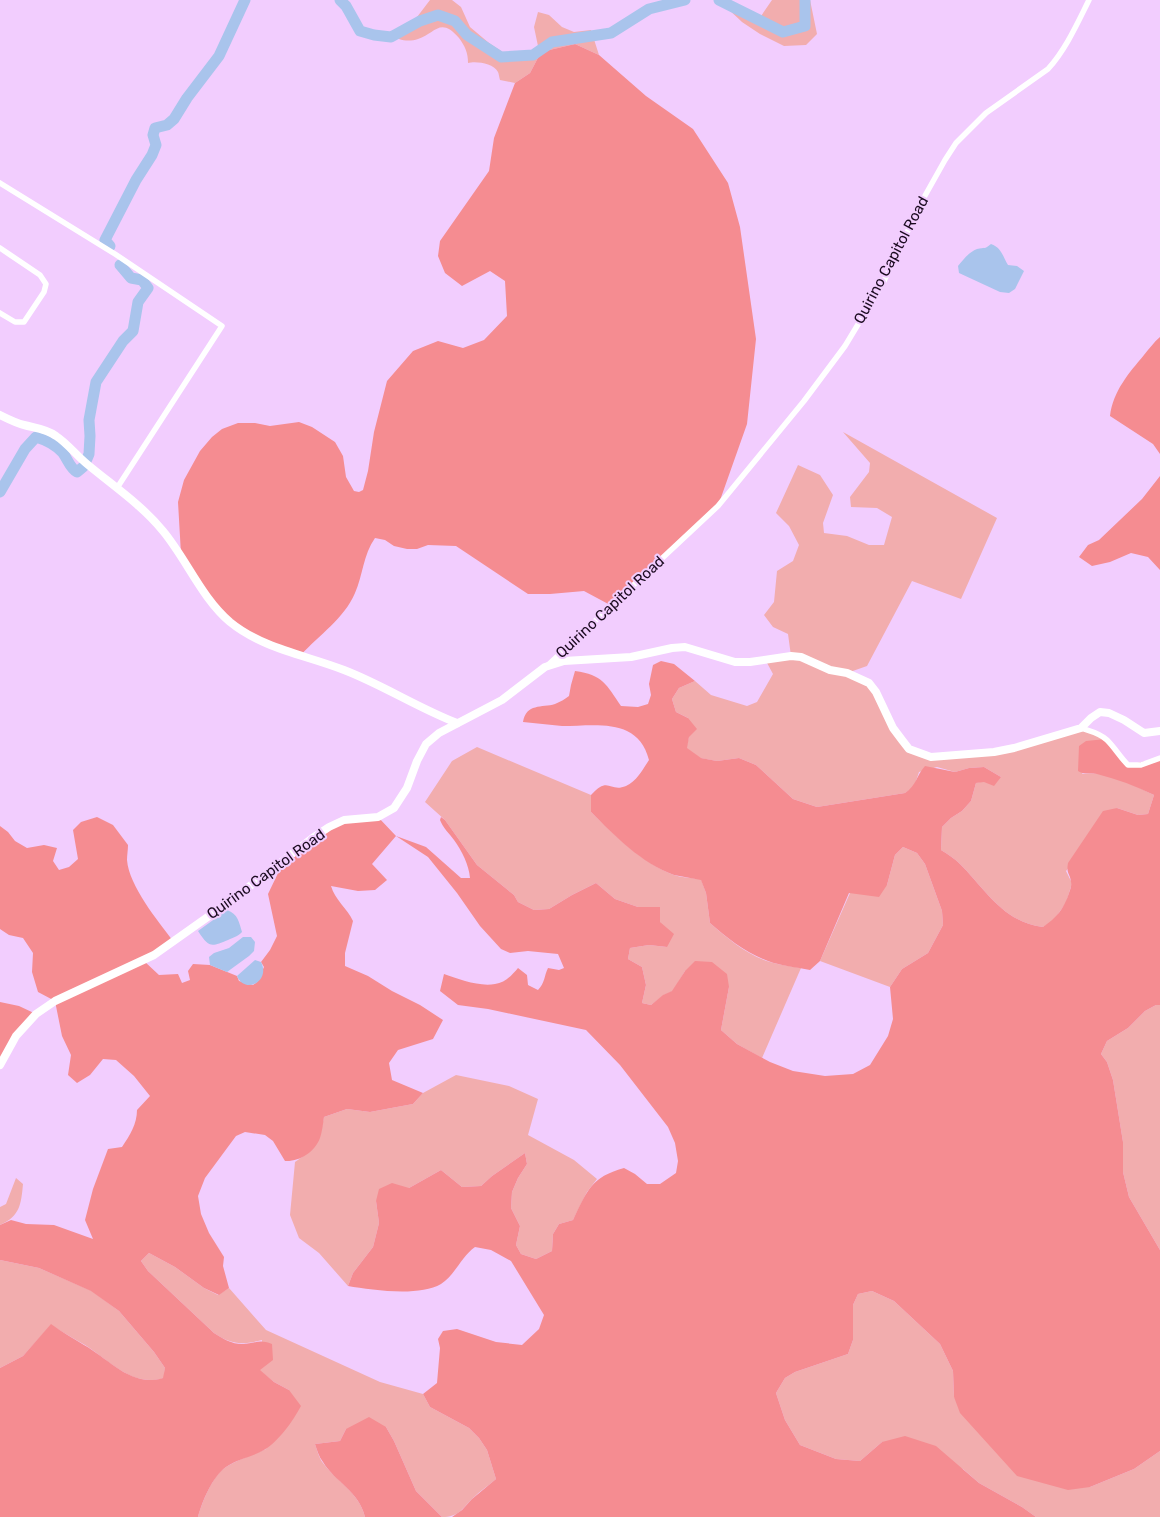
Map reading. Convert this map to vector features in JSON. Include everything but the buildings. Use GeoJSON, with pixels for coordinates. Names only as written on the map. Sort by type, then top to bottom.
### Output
{"type":"FeatureCollection","features":[{"type":"Feature","properties":{"kind":"street","name":"Quirino Capitol Road"},"geometry":{"type":"LineString","coordinates":[[0,1065],[16,1036],[36,1014],[55,1001],[154,955],[233,899],[328,827],[344,820],[378,817],[394,808],[407,788],[416,761],[426,744],[438,733],[502,700],[545,667],[718,506],[804,401],[845,346],[883,283],[922,201],[956,143],[986,113],[1048,69],[1070,37],[1089,0]]}},
{"type":"Feature","properties":{"kind":"street"},"geometry":{"type":"LineString","coordinates":[[0,183],[115,254],[222,326],[117,488]]}},
{"type":"Feature","properties":{"kind":"street"},"geometry":{"type":"LineString","coordinates":[[0,248],[40,275],[46,284],[44,292],[24,322],[15,322],[0,313]]}},
{"type":"Feature","properties":{"kind":"street"},"geometry":{"type":"LineString","coordinates":[[0,415],[57,436],[85,463],[117,488],[162,529],[181,554],[205,595],[222,614],[247,634],[280,649],[346,671],[440,717],[457,723]]}},
{"type":"Feature","properties":{"kind":"street"},"geometry":{"type":"LineString","coordinates":[[545,667],[564,661],[631,657],[685,647],[735,662],[766,661],[791,656],[801,657],[830,670],[847,673],[869,683],[876,692],[893,728],[909,749],[931,756],[994,752],[1014,748],[1081,728],[1100,712],[1108,713],[1124,720],[1144,733],[1160,731]]}},
{"type":"Feature","properties":{"kind":"street"},"geometry":{"type":"LineString","coordinates":[[1081,728],[1106,739],[1128,765],[1141,765],[1160,758]]}},
{"type":"Feature","properties":{"kind":"shaded area"},"geometry":{"type":"Polygon","coordinates":[[[430,0],[452,0],[461,7],[470,27],[504,53],[525,56],[538,46],[534,27],[538,12],[549,15],[562,27],[574,32],[591,30],[599,55],[575,44],[541,52],[530,73],[515,83],[500,80],[496,69],[480,63],[468,63],[467,53],[463,44],[447,28],[438,28],[416,40],[399,39],[399,28],[414,21],[430,0]]]}},
{"type":"Feature","properties":{"kind":"shaded area"},"geometry":{"type":"Polygon","coordinates":[[[772,0],[810,0],[817,34],[806,45],[784,46],[742,22],[725,6],[743,15],[759,19],[772,0]]]}},
{"type":"Feature","properties":{"kind":"shaded area"},"geometry":{"type":"Polygon","coordinates":[[[575,44],[599,55],[646,96],[693,129],[728,183],[740,227],[756,339],[747,424],[718,506],[612,606],[584,591],[528,594],[456,546],[428,545],[417,549],[407,549],[375,538],[368,551],[358,586],[350,602],[338,619],[301,655],[264,643],[217,610],[181,554],[178,502],[184,480],[200,451],[222,429],[238,423],[255,423],[270,426],[299,422],[312,427],[335,442],[343,456],[346,477],[354,491],[359,492],[363,490],[374,432],[387,381],[413,351],[438,341],[463,348],[484,340],[507,316],[505,281],[490,271],[462,286],[445,273],[438,256],[440,241],[489,171],[494,138],[515,83],[530,73],[541,52],[575,44]]]}},
{"type":"Feature","properties":{"kind":"shaded area"},"geometry":{"type":"Polygon","coordinates":[[[1160,337],[1160,454],[1153,444],[1110,416],[1114,398],[1122,383],[1160,337]]]}},
{"type":"Feature","properties":{"kind":"shaded area"},"geometry":{"type":"Polygon","coordinates":[[[843,432],[997,518],[961,599],[912,581],[867,666],[847,673],[869,683],[909,749],[931,757],[994,752],[1081,728],[1106,739],[1082,774],[1091,773],[1110,776],[1154,795],[1148,814],[1138,815],[1117,808],[1066,871],[1072,883],[1066,903],[1053,921],[1043,927],[1029,924],[1006,912],[958,862],[941,850],[942,827],[971,801],[976,783],[1001,777],[984,767],[969,768],[955,772],[937,767],[919,772],[914,787],[905,793],[817,807],[793,799],[756,765],[739,758],[717,761],[700,758],[686,748],[689,737],[688,718],[676,712],[672,699],[679,688],[695,681],[711,695],[747,706],[757,702],[773,674],[766,661],[791,656],[788,634],[773,627],[764,615],[774,602],[777,571],[793,561],[799,545],[789,526],[776,513],[798,465],[820,475],[833,495],[823,523],[824,533],[847,536],[869,545],[884,545],[892,517],[877,508],[851,507],[850,497],[869,472],[870,463],[843,432]]]}},
{"type":"Feature","properties":{"kind":"shaded area"},"geometry":{"type":"Polygon","coordinates":[[[1160,476],[1160,570],[1148,557],[1131,553],[1110,562],[1092,566],[1079,557],[1088,545],[1099,540],[1142,499],[1160,476]]]}},
{"type":"Feature","properties":{"kind":"shaded area"},"geometry":{"type":"Polygon","coordinates":[[[661,661],[674,664],[695,681],[679,688],[672,699],[676,712],[688,718],[697,729],[689,737],[687,748],[701,758],[717,761],[739,758],[756,765],[793,799],[817,807],[905,793],[912,787],[925,766],[955,772],[969,768],[984,767],[1001,777],[994,786],[984,782],[976,783],[971,801],[942,827],[941,850],[958,862],[1006,912],[1029,924],[1043,927],[1056,917],[1065,904],[1071,885],[1067,869],[1068,863],[1103,811],[1117,808],[1138,815],[1148,814],[1154,795],[1112,778],[1078,771],[1079,746],[1086,741],[1106,739],[1128,765],[1160,758],[1160,1005],[1145,1011],[1128,1028],[1107,1041],[1101,1054],[1107,1062],[1113,1080],[1123,1142],[1123,1172],[1129,1197],[1160,1250],[1160,1451],[1134,1469],[1090,1487],[1068,1490],[1017,1476],[960,1413],[954,1397],[953,1371],[940,1344],[894,1301],[872,1291],[858,1294],[853,1305],[853,1340],[848,1354],[795,1372],[785,1378],[776,1393],[785,1420],[800,1445],[836,1459],[860,1461],[882,1442],[905,1436],[936,1446],[979,1483],[1036,1517],[452,1517],[496,1479],[487,1450],[479,1438],[469,1428],[430,1407],[423,1394],[437,1383],[440,1348],[438,1339],[443,1331],[457,1329],[496,1342],[522,1345],[539,1329],[544,1315],[511,1261],[491,1250],[475,1247],[446,1280],[432,1288],[395,1291],[348,1286],[353,1273],[373,1247],[379,1223],[376,1201],[379,1189],[392,1183],[409,1188],[441,1170],[462,1187],[481,1186],[525,1153],[527,1164],[512,1192],[511,1208],[520,1226],[516,1245],[521,1254],[536,1259],[552,1251],[553,1234],[559,1224],[573,1220],[591,1186],[604,1176],[624,1168],[647,1184],[660,1184],[676,1173],[678,1161],[675,1143],[668,1127],[620,1065],[586,1030],[488,1009],[458,1005],[440,991],[444,974],[469,982],[489,985],[505,980],[518,968],[527,975],[528,985],[538,990],[548,968],[559,970],[564,968],[558,954],[528,951],[510,953],[501,949],[480,926],[428,857],[396,836],[426,847],[461,878],[470,878],[465,858],[443,826],[440,820],[441,817],[477,865],[514,895],[518,902],[534,910],[549,909],[596,883],[615,899],[638,907],[660,907],[660,922],[674,934],[667,947],[649,945],[630,948],[628,959],[642,967],[646,985],[642,1003],[651,1005],[663,995],[672,991],[685,971],[695,961],[712,962],[727,974],[729,987],[721,1030],[737,1044],[770,1062],[793,1071],[825,1076],[853,1074],[870,1065],[888,1036],[893,1019],[890,987],[902,969],[928,953],[943,925],[942,911],[925,864],[917,853],[903,847],[895,855],[887,885],[879,897],[849,893],[820,961],[810,970],[768,961],[737,945],[710,923],[706,893],[701,880],[674,875],[650,863],[629,848],[591,812],[591,795],[597,789],[606,785],[620,788],[630,784],[649,760],[643,746],[636,737],[626,730],[602,725],[562,726],[523,722],[527,712],[535,707],[555,704],[569,696],[575,671],[598,678],[621,706],[638,707],[648,704],[651,695],[649,684],[653,665],[661,661]]]}},
{"type":"Feature","properties":{"kind":"shaded area"},"geometry":{"type":"Polygon","coordinates":[[[477,747],[591,795],[591,812],[640,856],[674,875],[701,879],[706,893],[710,923],[723,934],[745,951],[762,959],[801,968],[762,1058],[737,1044],[721,1030],[729,987],[685,971],[673,991],[651,1005],[642,1003],[646,985],[642,967],[628,959],[630,948],[649,945],[667,947],[660,922],[660,907],[638,907],[615,899],[596,883],[549,909],[534,910],[518,902],[514,895],[477,865],[445,820],[425,802],[452,761],[477,747]]]}},
{"type":"Feature","properties":{"kind":"shaded area"},"geometry":{"type":"Polygon","coordinates":[[[97,817],[113,825],[128,845],[127,860],[129,870],[138,892],[173,941],[144,961],[159,975],[178,974],[182,983],[190,980],[188,971],[193,964],[210,965],[237,976],[239,981],[253,985],[257,982],[264,967],[261,962],[277,936],[268,894],[280,869],[314,837],[344,820],[378,817],[396,836],[372,864],[387,880],[375,890],[358,891],[331,886],[335,896],[353,921],[345,953],[345,966],[368,976],[443,1020],[433,1039],[398,1050],[389,1063],[392,1080],[423,1093],[413,1104],[370,1112],[347,1109],[324,1117],[318,1143],[310,1152],[296,1160],[285,1161],[273,1141],[265,1135],[245,1132],[236,1136],[205,1178],[198,1196],[201,1214],[209,1233],[224,1257],[223,1266],[229,1288],[219,1295],[204,1288],[175,1267],[149,1253],[141,1261],[148,1271],[217,1335],[236,1344],[261,1342],[272,1344],[273,1360],[260,1370],[274,1382],[289,1390],[301,1406],[298,1412],[270,1446],[230,1464],[221,1471],[208,1490],[198,1517],[0,1517],[0,1368],[23,1356],[51,1324],[131,1376],[152,1380],[163,1378],[165,1368],[119,1311],[91,1291],[39,1268],[0,1260],[0,1225],[11,1220],[26,1224],[54,1225],[93,1239],[85,1220],[93,1189],[108,1149],[122,1147],[134,1125],[137,1110],[150,1096],[134,1076],[116,1060],[103,1059],[90,1075],[77,1083],[68,1075],[71,1055],[62,1036],[55,1001],[38,992],[32,972],[33,953],[23,938],[9,935],[0,929],[0,826],[15,841],[27,848],[44,845],[57,848],[53,861],[59,870],[69,867],[78,859],[73,830],[81,822],[97,817]]]}},
{"type":"Feature","properties":{"kind":"shaded area"},"geometry":{"type":"Polygon","coordinates":[[[903,847],[917,853],[925,864],[942,911],[943,925],[928,953],[902,969],[890,987],[820,961],[850,893],[887,885],[895,855],[903,847]]]}},
{"type":"Feature","properties":{"kind":"shaded area"},"geometry":{"type":"Polygon","coordinates":[[[0,1002],[19,1006],[36,1014],[0,1065],[0,1002]]]}},
{"type":"Feature","properties":{"kind":"shaded area"},"geometry":{"type":"Polygon","coordinates":[[[1160,1005],[1160,1250],[1129,1197],[1123,1172],[1123,1142],[1113,1080],[1107,1062],[1101,1054],[1107,1041],[1128,1028],[1145,1011],[1160,1005]]]}},
{"type":"Feature","properties":{"kind":"shaded area"},"geometry":{"type":"Polygon","coordinates":[[[456,1075],[509,1086],[538,1099],[528,1135],[574,1160],[597,1179],[587,1192],[573,1220],[559,1224],[553,1234],[552,1251],[536,1259],[521,1254],[516,1245],[520,1226],[511,1208],[512,1192],[527,1164],[525,1153],[481,1186],[462,1187],[441,1170],[409,1188],[376,1201],[379,1223],[373,1247],[353,1273],[348,1286],[319,1253],[299,1238],[290,1215],[295,1162],[308,1153],[316,1144],[324,1117],[347,1109],[370,1112],[413,1104],[423,1093],[456,1075]]]}},
{"type":"Feature","properties":{"kind":"shaded area"},"geometry":{"type":"Polygon","coordinates":[[[16,1178],[23,1184],[20,1204],[16,1214],[0,1225],[0,1207],[6,1204],[16,1178]]]}},
{"type":"Feature","properties":{"kind":"shaded area"},"geometry":{"type":"Polygon","coordinates":[[[149,1253],[175,1267],[204,1288],[218,1295],[229,1288],[266,1330],[380,1382],[423,1394],[430,1407],[469,1428],[479,1438],[487,1450],[496,1479],[476,1495],[460,1512],[452,1516],[442,1517],[416,1491],[386,1427],[346,1429],[340,1441],[315,1444],[322,1461],[353,1494],[362,1508],[365,1517],[198,1517],[209,1489],[221,1471],[235,1462],[266,1449],[289,1390],[274,1382],[259,1370],[262,1340],[237,1343],[226,1340],[214,1333],[148,1271],[141,1261],[149,1253]]]}},
{"type":"Feature","properties":{"kind":"shaded area"},"geometry":{"type":"Polygon","coordinates":[[[0,1260],[39,1268],[92,1291],[119,1311],[154,1352],[165,1368],[164,1378],[152,1380],[131,1376],[51,1325],[23,1356],[0,1368],[0,1260]]]}},
{"type":"Feature","properties":{"kind":"shaded area"},"geometry":{"type":"Polygon","coordinates":[[[872,1291],[894,1301],[940,1344],[953,1371],[954,1397],[1090,1487],[1134,1469],[1160,1451],[1160,1517],[1036,1517],[979,1483],[963,1469],[882,1442],[860,1461],[836,1459],[800,1445],[785,1420],[776,1393],[785,1378],[795,1372],[848,1354],[853,1340],[853,1305],[858,1294],[872,1291]]]}},
{"type":"Feature","properties":{"kind":"shaded area"},"geometry":{"type":"Polygon","coordinates":[[[369,1417],[386,1427],[416,1491],[442,1517],[365,1517],[358,1500],[328,1469],[320,1458],[315,1444],[340,1441],[346,1429],[369,1417]]]}},
{"type":"Feature","properties":{"kind":"water"},"geometry":{"type":"Polygon","coordinates":[[[991,244],[1000,250],[1008,265],[1017,266],[1024,271],[1015,289],[1009,293],[1000,292],[959,273],[958,266],[969,254],[974,250],[986,248],[991,244]]]}},
{"type":"Feature","properties":{"kind":"water"},"geometry":{"type":"Polygon","coordinates":[[[227,910],[236,916],[242,932],[218,944],[208,943],[198,931],[227,910]]]}},
{"type":"Feature","properties":{"kind":"water"},"geometry":{"type":"Polygon","coordinates":[[[243,937],[251,937],[255,942],[254,951],[249,956],[227,972],[210,965],[209,957],[214,953],[229,948],[243,937]]]}},
{"type":"Feature","properties":{"kind":"water"},"geometry":{"type":"Polygon","coordinates":[[[255,960],[261,962],[263,969],[263,975],[260,980],[251,985],[241,982],[237,976],[255,960]]]}},
{"type":"Feature","properties":{"kind":"waterway"},"geometry":{"type":"LineString","coordinates":[[110,246],[105,240],[156,145],[153,135],[155,128],[167,125],[174,119],[187,98],[219,56],[245,0]]}},
{"type":"Feature","properties":{"kind":"waterway"},"geometry":{"type":"LineString","coordinates":[[340,0],[346,6],[360,31],[391,37],[420,21],[438,15],[455,21],[467,35],[501,57],[533,55],[552,42],[611,33],[649,9],[685,0]]}},
{"type":"Feature","properties":{"kind":"waterway"},"geometry":{"type":"LineString","coordinates":[[719,0],[783,32],[805,26],[805,0]]}},
{"type":"Feature","properties":{"kind":"waterway"},"geometry":{"type":"LineString","coordinates":[[86,461],[89,454],[89,420],[96,382],[123,341],[133,331],[138,302],[148,288],[142,280],[131,278],[120,265]]}},
{"type":"Feature","properties":{"kind":"waterway"},"geometry":{"type":"LineString","coordinates":[[0,492],[25,449],[36,437],[47,441],[63,453],[77,472],[83,467]]}}]}
